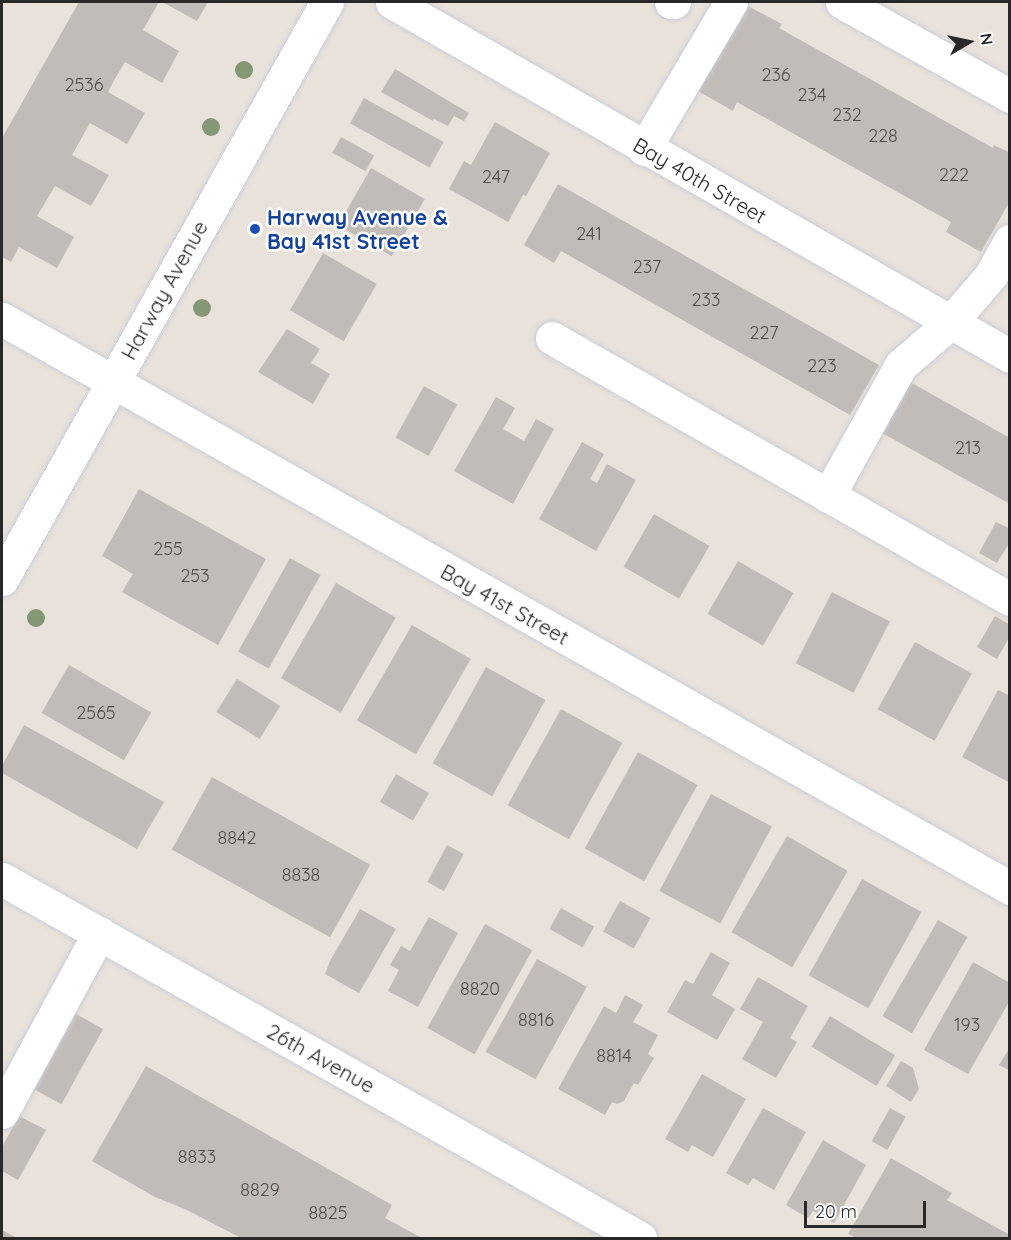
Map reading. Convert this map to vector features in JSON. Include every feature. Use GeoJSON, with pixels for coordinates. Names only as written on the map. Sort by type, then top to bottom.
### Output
{"type":"FeatureCollection","features":[{"type":"Feature","properties":{"kind":"street","name":"Harway Avenue"},"geometry":{"type":"LineString","coordinates":[[2,579],[327,2]]}},
{"type":"Feature","properties":{"kind":"street","name":"Bay 40th Street"},"geometry":{"type":"LineString","coordinates":[[392,2],[644,149],[1010,356]]}},
{"type":"Feature","properties":{"kind":"street"},"geometry":{"type":"LineString","coordinates":[[644,149],[731,2]]}},
{"type":"Feature","properties":{"kind":"street"},"geometry":{"type":"LineString","coordinates":[[843,2],[1010,96]]}},
{"type":"Feature","properties":{"kind":"street"},"geometry":{"type":"LineString","coordinates":[[828,496],[901,365],[950,323],[991,275],[1010,241]]}},
{"type":"Feature","properties":{"kind":"street","name":"Bay 41st Street"},"geometry":{"type":"LineString","coordinates":[[2,319],[1010,888]]}},
{"type":"Feature","properties":{"kind":"street"},"geometry":{"type":"LineString","coordinates":[[552,338],[1010,599]]}},
{"type":"Feature","properties":{"kind":"street","name":"26th Avenue"},"geometry":{"type":"LineString","coordinates":[[2,879],[639,1239]]}},
{"type":"Feature","properties":{"kind":"street"},"geometry":{"type":"LineString","coordinates":[[2,1112],[99,933]]}},
{"type":"Feature","properties":{"kind":"building"},"geometry":{"type":"Polygon","coordinates":[[[79,2],[159,2],[143,30],[179,51],[162,83],[125,62],[116,77],[108,92],[145,113],[127,144],[90,123],[72,155],[109,175],[91,206],[55,186],[37,216],[74,237],[57,268],[19,247],[11,262],[2,257],[2,138],[79,2]]]}},
{"type":"Feature","properties":{"kind":"building"},"geometry":{"type":"Polygon","coordinates":[[[162,2],[208,2],[197,21],[162,2]]]}},
{"type":"Feature","properties":{"kind":"building"},"geometry":{"type":"Polygon","coordinates":[[[746,5],[782,24],[779,28],[993,148],[994,145],[1010,153],[1010,201],[981,252],[946,232],[951,222],[737,102],[733,111],[698,91],[746,5]]]}},
{"type":"Feature","properties":{"kind":"building"},"geometry":{"type":"Polygon","coordinates":[[[395,69],[469,113],[464,121],[454,116],[448,126],[434,119],[433,121],[381,92],[395,69]]]}},
{"type":"Feature","properties":{"kind":"building"},"geometry":{"type":"Polygon","coordinates":[[[364,98],[444,142],[430,167],[350,123],[364,98]]]}},
{"type":"Feature","properties":{"kind":"building"},"geometry":{"type":"Polygon","coordinates":[[[495,122],[550,153],[526,196],[523,195],[508,222],[449,189],[464,161],[471,165],[495,122]]]}},
{"type":"Feature","properties":{"kind":"building"},"geometry":{"type":"Polygon","coordinates":[[[341,137],[374,155],[366,171],[332,153],[341,137]]]}},
{"type":"Feature","properties":{"kind":"building"},"geometry":{"type":"Polygon","coordinates":[[[371,168],[425,199],[392,256],[338,225],[371,168]]]}},
{"type":"Feature","properties":{"kind":"building"},"geometry":{"type":"Polygon","coordinates":[[[558,184],[879,365],[850,415],[561,251],[554,263],[524,245],[558,184]]]}},
{"type":"Feature","properties":{"kind":"building"},"geometry":{"type":"Polygon","coordinates":[[[323,253],[377,284],[344,341],[290,310],[323,253]]]}},
{"type":"Feature","properties":{"kind":"building"},"geometry":{"type":"Polygon","coordinates":[[[287,329],[320,349],[311,363],[330,374],[313,404],[258,372],[287,329]]]}},
{"type":"Feature","properties":{"kind":"building"},"geometry":{"type":"Polygon","coordinates":[[[910,382],[1010,438],[1010,504],[882,433],[910,382]]]}},
{"type":"Feature","properties":{"kind":"building"},"geometry":{"type":"Polygon","coordinates":[[[424,386],[457,404],[429,456],[395,438],[424,386]]]}},
{"type":"Feature","properties":{"kind":"building"},"geometry":{"type":"Polygon","coordinates":[[[496,397],[515,408],[503,429],[524,441],[536,419],[554,429],[513,504],[454,471],[496,397]]]}},
{"type":"Feature","properties":{"kind":"building"},"geometry":{"type":"Polygon","coordinates":[[[582,442],[604,454],[590,479],[597,483],[607,464],[636,480],[596,551],[539,519],[582,442]]]}},
{"type":"Feature","properties":{"kind":"building"},"geometry":{"type":"Polygon","coordinates":[[[139,489],[266,559],[218,645],[122,592],[133,574],[102,556],[139,489]]]}},
{"type":"Feature","properties":{"kind":"building"},"geometry":{"type":"Polygon","coordinates":[[[654,514],[709,546],[679,599],[624,567],[654,514]]]}},
{"type":"Feature","properties":{"kind":"building"},"geometry":{"type":"Polygon","coordinates":[[[996,522],[1010,529],[1010,542],[997,563],[979,553],[996,522]]]}},
{"type":"Feature","properties":{"kind":"building"},"geometry":{"type":"Polygon","coordinates":[[[290,558],[321,575],[269,669],[238,652],[290,558]]]}},
{"type":"Feature","properties":{"kind":"building"},"geometry":{"type":"Polygon","coordinates":[[[738,561],[793,593],[763,646],[708,614],[738,561]]]}},
{"type":"Feature","properties":{"kind":"building"},"geometry":{"type":"Polygon","coordinates":[[[336,583],[396,618],[341,713],[281,678],[336,583]]]}},
{"type":"Feature","properties":{"kind":"building"},"geometry":{"type":"Polygon","coordinates":[[[832,592],[890,622],[854,693],[796,663],[832,592]]]}},
{"type":"Feature","properties":{"kind":"building"},"geometry":{"type":"Polygon","coordinates":[[[995,616],[1010,625],[1010,636],[997,659],[977,647],[995,616]]]}},
{"type":"Feature","properties":{"kind":"building"},"geometry":{"type":"Polygon","coordinates":[[[412,625],[471,659],[416,754],[357,720],[412,625]]]}},
{"type":"Feature","properties":{"kind":"building"},"geometry":{"type":"Polygon","coordinates":[[[915,642],[972,674],[935,741],[878,709],[915,642]]]}},
{"type":"Feature","properties":{"kind":"building"},"geometry":{"type":"Polygon","coordinates":[[[69,665],[151,712],[124,760],[42,713],[69,665]]]}},
{"type":"Feature","properties":{"kind":"building"},"geometry":{"type":"Polygon","coordinates":[[[486,667],[545,700],[492,796],[433,763],[486,667]]]}},
{"type":"Feature","properties":{"kind":"building"},"geometry":{"type":"Polygon","coordinates":[[[237,679],[280,706],[260,739],[216,712],[237,679]]]}},
{"type":"Feature","properties":{"kind":"building"},"geometry":{"type":"Polygon","coordinates":[[[998,690],[1010,696],[1010,783],[962,757],[998,690]]]}},
{"type":"Feature","properties":{"kind":"building"},"geometry":{"type":"Polygon","coordinates":[[[561,709],[622,743],[569,839],[508,805],[561,709]]]}},
{"type":"Feature","properties":{"kind":"building"},"geometry":{"type":"Polygon","coordinates":[[[24,725],[164,802],[137,849],[2,773],[2,766],[24,725]]]}},
{"type":"Feature","properties":{"kind":"building"},"geometry":{"type":"Polygon","coordinates":[[[638,752],[697,785],[644,881],[585,848],[638,752]]]}},
{"type":"Feature","properties":{"kind":"building"},"geometry":{"type":"Polygon","coordinates":[[[396,774],[429,793],[413,821],[380,802],[396,774]]]}},
{"type":"Feature","properties":{"kind":"building"},"geometry":{"type":"Polygon","coordinates":[[[212,777],[370,865],[330,937],[172,850],[212,777]]]}},
{"type":"Feature","properties":{"kind":"building"},"geometry":{"type":"Polygon","coordinates":[[[711,794],[772,826],[720,924],[659,891],[711,794]]]}},
{"type":"Feature","properties":{"kind":"building"},"geometry":{"type":"Polygon","coordinates":[[[787,836],[848,871],[792,967],[732,932],[787,836]]]}},
{"type":"Feature","properties":{"kind":"building"},"geometry":{"type":"Polygon","coordinates":[[[447,845],[464,854],[444,891],[427,882],[447,845]]]}},
{"type":"Feature","properties":{"kind":"building"},"geometry":{"type":"Polygon","coordinates":[[[862,879],[921,912],[868,1008],[809,975],[862,879]]]}},
{"type":"Feature","properties":{"kind":"building"},"geometry":{"type":"Polygon","coordinates":[[[620,901],[651,918],[634,949],[603,932],[620,901]]]}},
{"type":"Feature","properties":{"kind":"building"},"geometry":{"type":"Polygon","coordinates":[[[561,908],[594,926],[583,947],[549,929],[561,908]]]}},
{"type":"Feature","properties":{"kind":"building"},"geometry":{"type":"Polygon","coordinates":[[[360,909],[396,929],[359,993],[325,974],[360,909]]]}},
{"type":"Feature","properties":{"kind":"building"},"geometry":{"type":"Polygon","coordinates":[[[429,917],[458,933],[418,1007],[388,991],[399,970],[390,965],[401,946],[410,951],[429,917]]]}},
{"type":"Feature","properties":{"kind":"building"},"geometry":{"type":"Polygon","coordinates":[[[938,920],[967,937],[912,1033],[882,1016],[938,920]]]}},
{"type":"Feature","properties":{"kind":"building"},"geometry":{"type":"Polygon","coordinates":[[[485,924],[532,950],[475,1054],[427,1028],[485,924]]]}},
{"type":"Feature","properties":{"kind":"building"},"geometry":{"type":"Polygon","coordinates":[[[711,952],[730,963],[712,995],[735,1009],[717,1040],[667,1012],[685,980],[693,984],[711,952]]]}},
{"type":"Feature","properties":{"kind":"building"},"geometry":{"type":"Polygon","coordinates":[[[537,959],[587,987],[535,1079],[486,1052],[537,959]]]}},
{"type":"Feature","properties":{"kind":"building"},"geometry":{"type":"Polygon","coordinates":[[[973,962],[1010,983],[1010,1000],[968,1074],[924,1050],[973,962]]]}},
{"type":"Feature","properties":{"kind":"building"},"geometry":{"type":"Polygon","coordinates":[[[758,977],[808,1006],[790,1038],[797,1042],[776,1078],[742,1059],[763,1022],[740,1009],[758,977]]]}},
{"type":"Feature","properties":{"kind":"building"},"geometry":{"type":"Polygon","coordinates":[[[625,995],[643,1005],[633,1022],[658,1035],[648,1054],[654,1058],[638,1085],[634,1083],[624,1101],[617,1104],[612,1102],[605,1115],[558,1089],[604,1006],[616,1013],[625,995]]]}},
{"type":"Feature","properties":{"kind":"building"},"geometry":{"type":"Polygon","coordinates":[[[76,1014],[103,1029],[61,1104],[34,1089],[76,1014]]]}},
{"type":"Feature","properties":{"kind":"building"},"geometry":{"type":"Polygon","coordinates":[[[830,1016],[895,1055],[877,1086],[811,1047],[830,1016]]]}},
{"type":"Feature","properties":{"kind":"building"},"geometry":{"type":"Polygon","coordinates":[[[1010,1047],[1010,1071],[999,1065],[1010,1047]]]}},
{"type":"Feature","properties":{"kind":"building"},"geometry":{"type":"Polygon","coordinates":[[[901,1061],[913,1068],[919,1089],[911,1102],[886,1086],[901,1061]]]}},
{"type":"Feature","properties":{"kind":"building"},"geometry":{"type":"Polygon","coordinates":[[[146,1066],[392,1205],[385,1218],[422,1238],[241,1238],[187,1210],[155,1197],[92,1161],[146,1066]]]}},
{"type":"Feature","properties":{"kind":"building"},"geometry":{"type":"Polygon","coordinates":[[[702,1074],[746,1099],[713,1157],[692,1145],[688,1152],[665,1139],[702,1074]]]}},
{"type":"Feature","properties":{"kind":"building"},"geometry":{"type":"Polygon","coordinates":[[[763,1108],[806,1132],[774,1190],[753,1178],[748,1185],[726,1173],[763,1108]]]}},
{"type":"Feature","properties":{"kind":"building"},"geometry":{"type":"Polygon","coordinates":[[[890,1108],[906,1117],[887,1150],[872,1141],[890,1108]]]}},
{"type":"Feature","properties":{"kind":"building"},"geometry":{"type":"Polygon","coordinates":[[[19,1116],[46,1130],[18,1180],[2,1171],[2,1147],[19,1116]]]}},
{"type":"Feature","properties":{"kind":"building"},"geometry":{"type":"Polygon","coordinates":[[[823,1140],[866,1165],[834,1223],[813,1211],[808,1218],[786,1205],[823,1140]]]}},
{"type":"Feature","properties":{"kind":"building"},"geometry":{"type":"Polygon","coordinates":[[[891,1158],[952,1193],[947,1200],[1010,1235],[1010,1238],[856,1238],[848,1234],[891,1158]]]}},
{"type":"Feature","properties":{"kind":"building"},"geometry":{"type":"Polygon","coordinates":[[[2,1230],[17,1238],[2,1238],[2,1230]]]}},
{"type":"Feature","properties":{"kind":"place","name":"Harway Avenue & Bay 41st Street"},"geometry":{"type":"Point","coordinates":[255,229]}}]}
